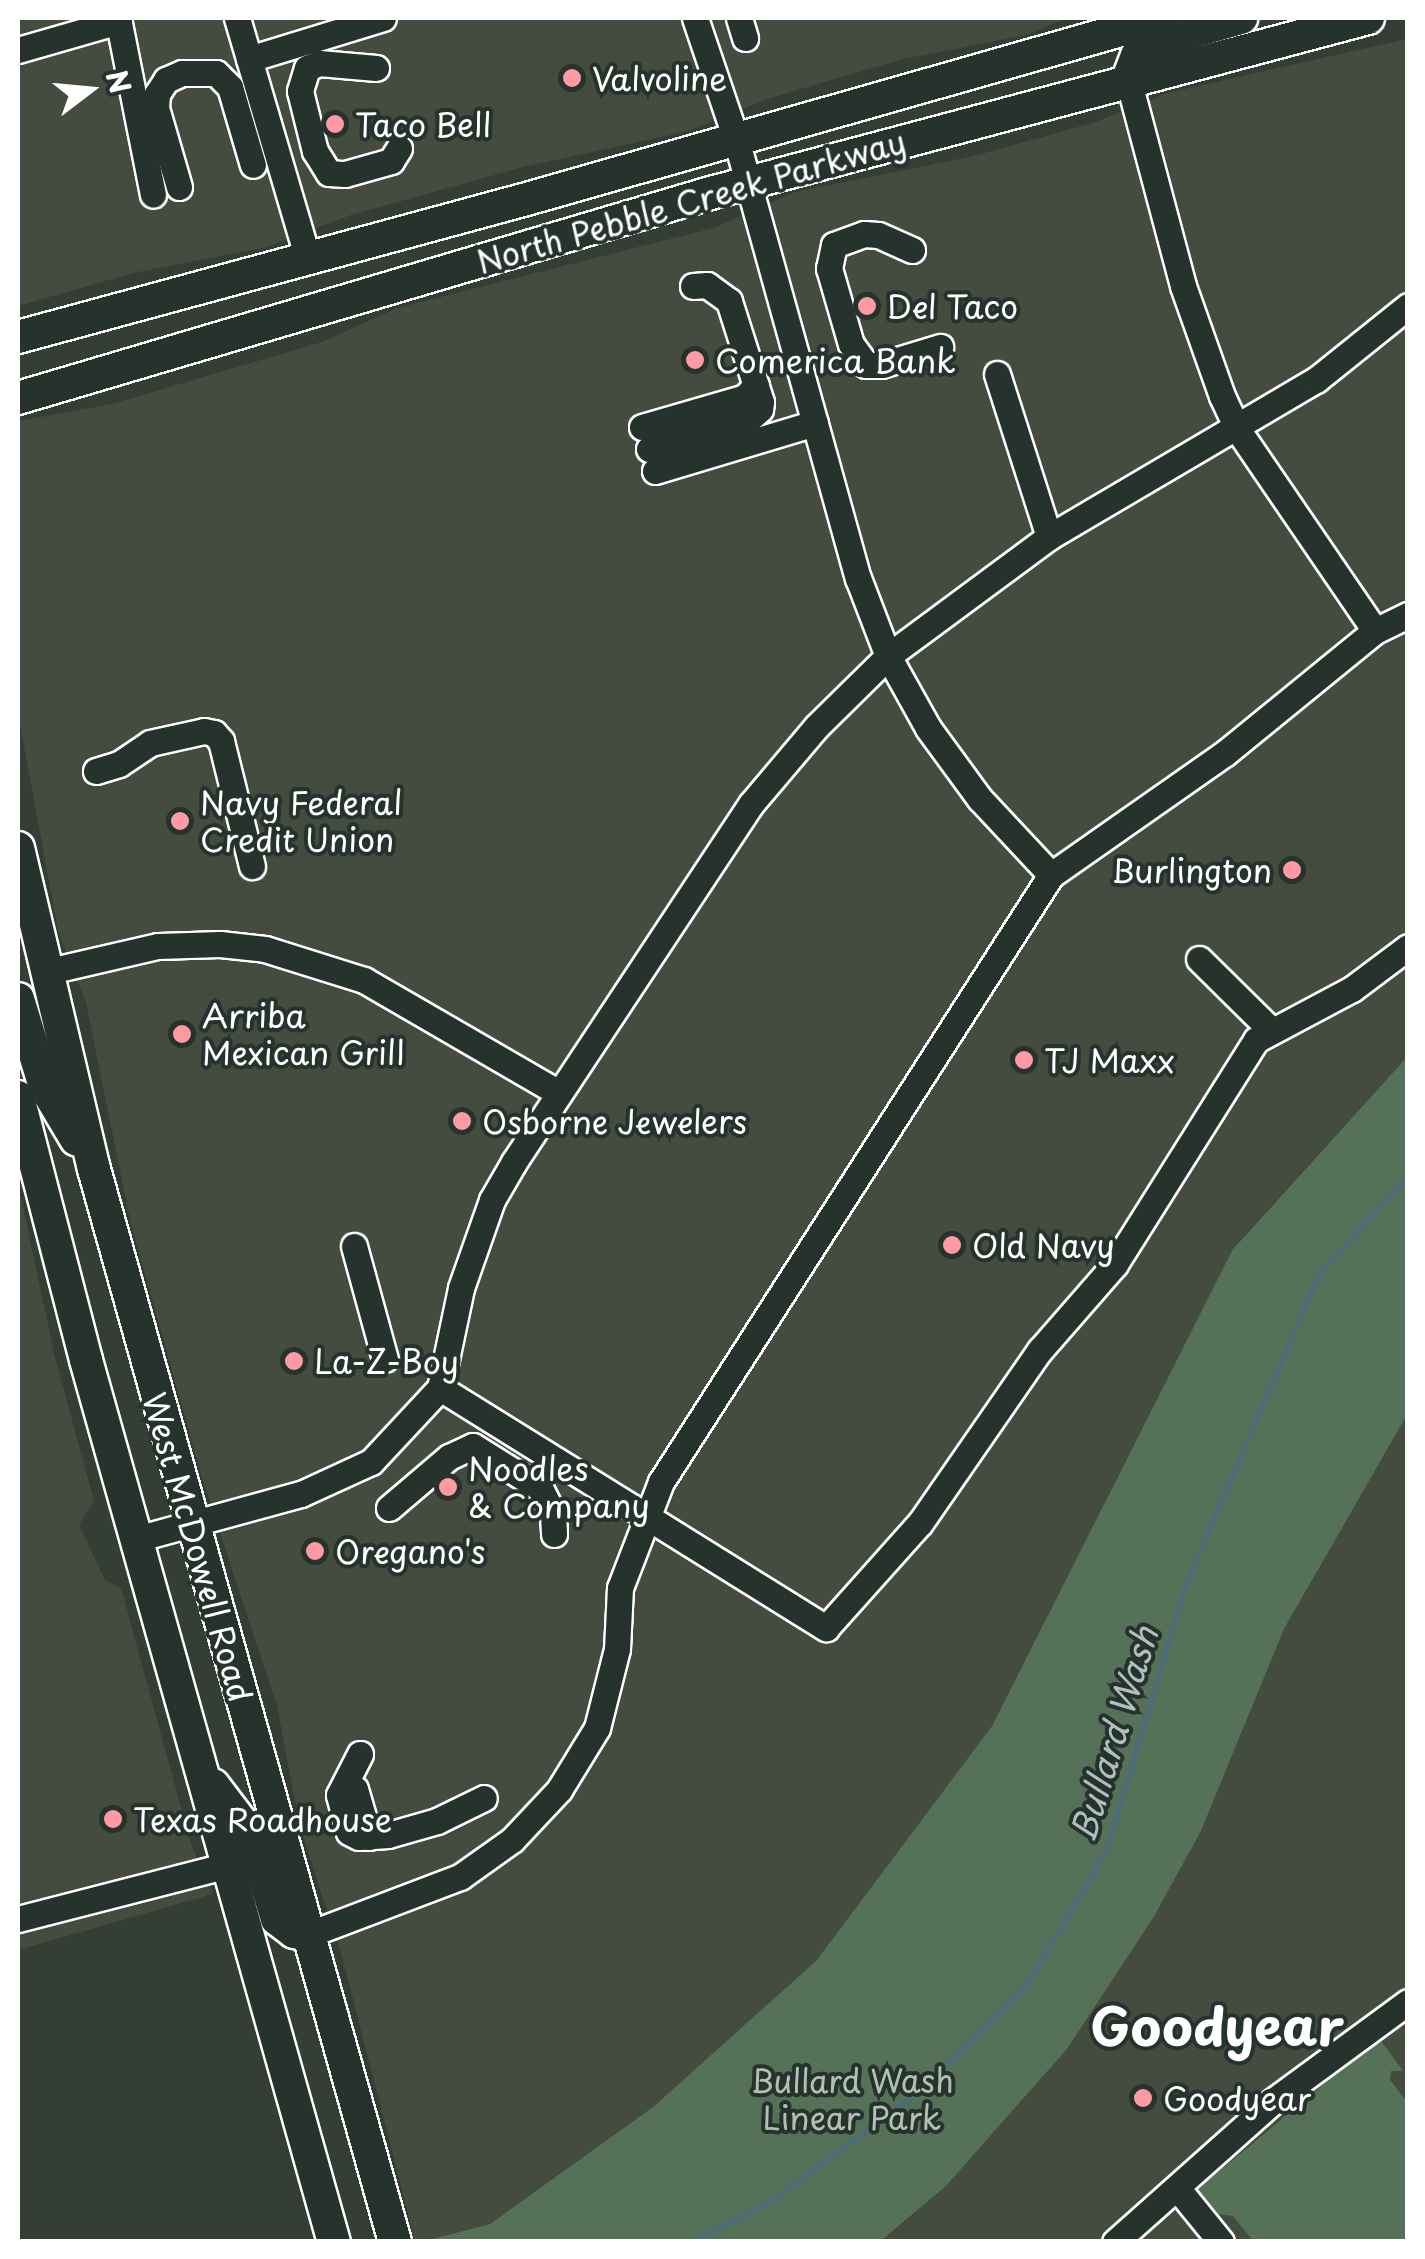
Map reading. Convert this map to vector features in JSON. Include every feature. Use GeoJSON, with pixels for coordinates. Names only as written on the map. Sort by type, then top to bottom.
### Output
{"type":"FeatureCollection","features":[{"type":"Feature","properties":{"kind":"main road","name":"North Pebble Creek Parkway"},"geometry":{"type":"LineString","coordinates":[[18,337],[1163,18]]}},
{"type":"Feature","properties":{"kind":"main road"},"geometry":{"type":"LineString","coordinates":[[1128,79],[1137,56],[1152,44],[1241,18]]}},
{"type":"Feature","properties":{"kind":"main road","name":"North Pebble Creek Parkway"},"geometry":{"type":"LineString","coordinates":[[18,398],[748,183],[1368,18]]}},
{"type":"Feature","properties":{"kind":"main road","name":"West McDowell Road"},"geometry":{"type":"LineString","coordinates":[[18,848],[94,1168],[395,2242]]}},
{"type":"Feature","properties":{"kind":"main road"},"geometry":{"type":"LineString","coordinates":[[18,954],[25,964],[45,972]]}},
{"type":"Feature","properties":{"kind":"main road"},"geometry":{"type":"LineString","coordinates":[[18,999],[45,1088],[94,1168]]}},
{"type":"Feature","properties":{"kind":"main road","name":"West McDowell Road"},"geometry":{"type":"LineString","coordinates":[[18,1097],[136,1538],[334,2242]]}},
{"type":"Feature","properties":{"kind":"main road"},"geometry":{"type":"LineString","coordinates":[[201,1770],[251,1835],[278,1919],[294,1932],[306,1935]]}},
{"type":"Feature","properties":{"kind":"street"},"geometry":{"type":"LineString","coordinates":[[237,18],[308,259]]}},
{"type":"Feature","properties":{"kind":"street"},"geometry":{"type":"LineString","coordinates":[[250,59],[383,18]]}},
{"type":"Feature","properties":{"kind":"street"},"geometry":{"type":"LineString","coordinates":[[695,18],[736,139],[858,578],[888,656],[928,728],[980,799],[1051,875]]}},
{"type":"Feature","properties":{"kind":"street"},"geometry":{"type":"LineString","coordinates":[[18,50],[119,19],[130,96],[153,195]]}},
{"type":"Feature","properties":{"kind":"street"},"geometry":{"type":"LineString","coordinates":[[376,68],[319,63],[307,68],[300,91],[316,151],[329,173],[346,174],[391,161],[399,148]]}},
{"type":"Feature","properties":{"kind":"street"},"geometry":{"type":"LineString","coordinates":[[179,187],[156,108],[157,94],[166,80],[182,73],[216,73],[230,87],[246,167]]}},
{"type":"Feature","properties":{"kind":"street"},"geometry":{"type":"LineString","coordinates":[[1128,79],[1193,318],[1238,430],[1374,630]]}},
{"type":"Feature","properties":{"kind":"street"},"geometry":{"type":"LineString","coordinates":[[912,250],[878,235],[864,234],[834,246],[829,268],[851,344],[866,365],[881,365],[940,346]]}},
{"type":"Feature","properties":{"kind":"street"},"geometry":{"type":"LineString","coordinates":[[646,440],[749,419],[760,409],[729,302],[707,285],[693,286]]}},
{"type":"Feature","properties":{"kind":"street"},"geometry":{"type":"LineString","coordinates":[[136,1538],[302,1494],[372,1462],[440,1388],[461,1288],[492,1200],[751,804],[817,726],[888,656],[1049,537],[1238,430],[1316,380],[1408,306]]}},
{"type":"Feature","properties":{"kind":"street"},"geometry":{"type":"LineString","coordinates":[[997,374],[1049,537]]}},
{"type":"Feature","properties":{"kind":"street"},"geometry":{"type":"LineString","coordinates":[[646,440],[742,385],[756,385]]}},
{"type":"Feature","properties":{"kind":"street"},"geometry":{"type":"LineString","coordinates":[[646,440],[815,423]]}},
{"type":"Feature","properties":{"kind":"street"},"geometry":{"type":"LineString","coordinates":[[306,1935],[460,1877],[512,1840],[558,1790],[597,1728],[616,1649],[620,1588],[644,1517],[661,1482],[1051,875],[1224,754],[1374,630],[1408,615]]}},
{"type":"Feature","properties":{"kind":"street"},"geometry":{"type":"LineString","coordinates":[[96,771],[118,764],[150,743],[204,731],[214,734],[222,741],[252,866]]}},
{"type":"Feature","properties":{"kind":"street"},"geometry":{"type":"LineString","coordinates":[[45,972],[158,946],[265,949],[364,980],[559,1093]]}},
{"type":"Feature","properties":{"kind":"street"},"geometry":{"type":"LineString","coordinates":[[440,1388],[826,1628],[920,1523],[1040,1350],[1115,1264],[1256,1040],[1270,1029],[1352,989],[1408,947]]}},
{"type":"Feature","properties":{"kind":"street"},"geometry":{"type":"LineString","coordinates":[[1199,959],[1270,1029]]}},
{"type":"Feature","properties":{"kind":"street"},"geometry":{"type":"LineString","coordinates":[[354,1246],[385,1359]]}},
{"type":"Feature","properties":{"kind":"street"},"geometry":{"type":"LineString","coordinates":[[389,1508],[449,1457],[473,1446],[540,1488],[553,1514],[554,1534]]}},
{"type":"Feature","properties":{"kind":"street"},"geometry":{"type":"LineString","coordinates":[[360,1754],[339,1794],[349,1832],[370,1837],[455,1815],[484,1798]]}},
{"type":"Feature","properties":{"kind":"street"},"geometry":{"type":"LineString","coordinates":[[18,1919],[229,1865]]}},
{"type":"Feature","properties":{"kind":"street"},"geometry":{"type":"LineString","coordinates":[[1114,2242],[1178,2189],[1272,2101],[1408,2002]]}},
{"type":"Feature","properties":{"kind":"street"},"geometry":{"type":"LineString","coordinates":[[1178,2189],[1220,2242]]}},
{"type":"Feature","properties":{"kind":"shaded area"},"geometry":{"type":"Polygon","coordinates":[[[18,18],[1067,18],[1026,35],[903,59],[767,99],[689,131],[523,167],[351,215],[267,247],[133,273],[18,306],[18,18]]]}},
{"type":"Feature","properties":{"kind":"shaded area"},"geometry":{"type":"Polygon","coordinates":[[[1407,39],[1407,1057],[1235,1246],[992,1726],[816,1961],[653,2107],[490,2224],[457,2236],[415,2241],[344,1964],[300,1827],[277,1706],[201,1475],[130,1220],[86,1003],[58,931],[18,713],[18,421],[112,404],[322,342],[397,308],[714,228],[795,192],[974,156],[1093,123],[1167,93],[1407,39]]]}},
{"type":"Feature","properties":{"kind":"shaded area"},"geometry":{"type":"Polygon","coordinates":[[[18,1184],[55,1357],[94,1501],[79,1525],[105,1580],[121,1588],[191,1844],[213,1894],[18,1950],[18,1184]]]}},
{"type":"Feature","properties":{"kind":"shaded area"},"geometry":{"type":"Polygon","coordinates":[[[1407,1415],[1407,2241],[881,2242],[946,2186],[1067,2049],[1201,1831],[1284,1629],[1407,1415]]]}},
{"type":"Feature","properties":{"kind":"green space","name":"Bullard Wash Linear Park"},"geometry":{"type":"Polygon","coordinates":[[[1407,1057],[1407,1415],[1284,1629],[1201,1831],[1153,1918],[1067,2049],[946,2186],[881,2241],[425,2241],[490,2224],[653,2107],[816,1961],[992,1726],[1233,1249],[1407,1057]]]}},
{"type":"Feature","properties":{"kind":"green space"},"geometry":{"type":"Polygon","coordinates":[[[1379,2038],[1403,2071],[1391,2071],[1390,2080],[1407,2102],[1407,2241],[1253,2241],[1233,2216],[1208,2213],[1193,2193],[1379,2038]]]}},
{"type":"Feature","properties":{"kind":"waterway","name":"Bullard Wash"},"geometry":{"type":"LineString","coordinates":[[691,2242],[769,2203],[921,2090],[1028,1983],[1107,1851],[1186,1584],[1319,1275],[1408,1176]]}},
{"type":"Feature","properties":{"kind":"place","name":"Valvoline"},"geometry":{"type":"Point","coordinates":[572,78]}},
{"type":"Feature","properties":{"kind":"place","name":"Taco Bell"},"geometry":{"type":"Point","coordinates":[335,124]}},
{"type":"Feature","properties":{"kind":"place","name":"Del Taco"},"geometry":{"type":"Point","coordinates":[867,306]}},
{"type":"Feature","properties":{"kind":"place","name":"Comerica Bank"},"geometry":{"type":"Point","coordinates":[695,360]}},
{"type":"Feature","properties":{"kind":"place","name":"Navy Federal Credit Union"},"geometry":{"type":"Point","coordinates":[180,821]}},
{"type":"Feature","properties":{"kind":"place","name":"Burlington"},"geometry":{"type":"Point","coordinates":[1292,870]}},
{"type":"Feature","properties":{"kind":"place","name":"Arriba Mexican Grill"},"geometry":{"type":"Point","coordinates":[182,1034]}},
{"type":"Feature","properties":{"kind":"place","name":"TJ Maxx"},"geometry":{"type":"Point","coordinates":[1024,1060]}},
{"type":"Feature","properties":{"kind":"place","name":"Osborne Jewelers"},"geometry":{"type":"Point","coordinates":[462,1121]}},
{"type":"Feature","properties":{"kind":"place","name":"Old Navy"},"geometry":{"type":"Point","coordinates":[952,1245]}},
{"type":"Feature","properties":{"kind":"place","name":"La-Z-Boy"},"geometry":{"type":"Point","coordinates":[294,1361]}},
{"type":"Feature","properties":{"kind":"place","name":"Noodles & Company"},"geometry":{"type":"Point","coordinates":[448,1487]}},
{"type":"Feature","properties":{"kind":"place","name":"Oregano's"},"geometry":{"type":"Point","coordinates":[315,1551]}},
{"type":"Feature","properties":{"kind":"place","name":"Texas Roadhouse"},"geometry":{"type":"Point","coordinates":[113,1819]}},
{"type":"Feature","properties":{"kind":"place","name":"Goodyear"},"geometry":{"type":"Point","coordinates":[1143,2098]}},
{"type":"Feature","properties":{"kind":"district","name":"Goodyear"},"geometry":{"type":"Point","coordinates":[1217,2025]}}]}
